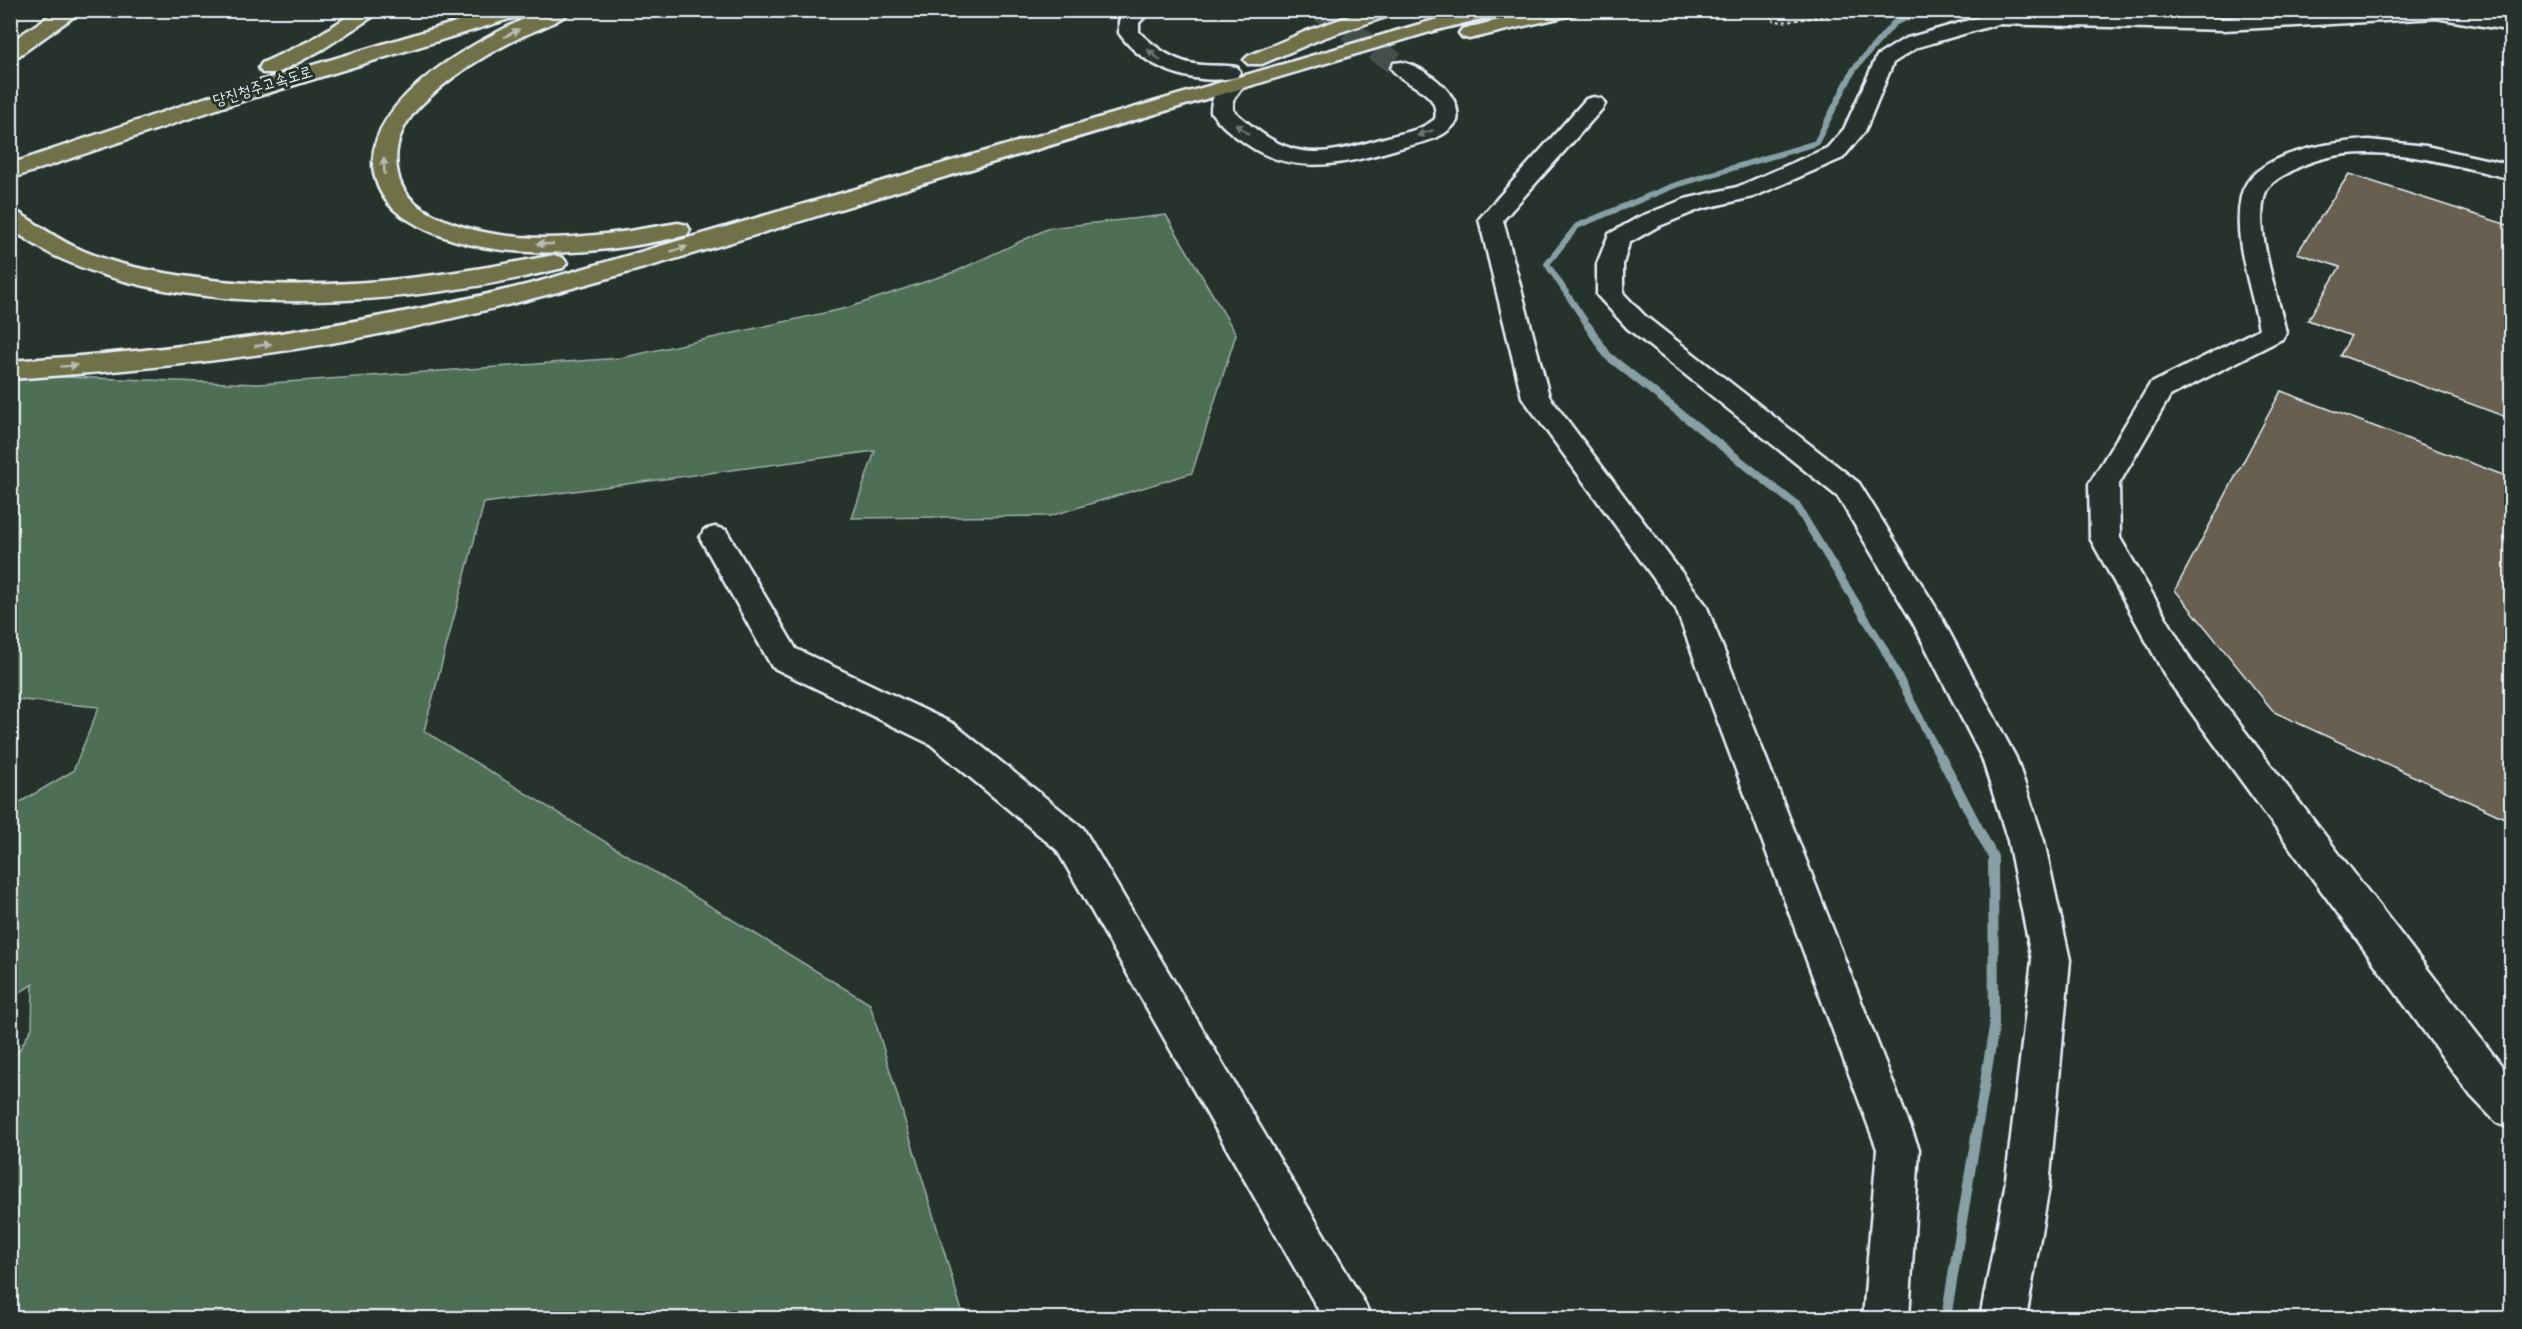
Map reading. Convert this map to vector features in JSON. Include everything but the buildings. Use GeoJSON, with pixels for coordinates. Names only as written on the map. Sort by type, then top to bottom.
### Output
{"type":"FeatureCollection","features":[{"type":"Feature","properties":{"kind":"highway"},"geometry":{"type":"LineString","coordinates":[[10,40],[58,10]]}},
{"type":"Feature","properties":{"kind":"highway"},"geometry":{"type":"LineString","coordinates":[[10,53],[33,35],[73,10]]}},
{"type":"Feature","properties":{"kind":"highway"},"geometry":{"type":"LineString","coordinates":[[224,87],[298,55],[373,10]]}},
{"type":"Feature","properties":{"kind":"highway","name":"당진청주고속도로"},"geometry":{"type":"LineString","coordinates":[[10,159],[224,87],[472,10]]}},
{"type":"Feature","properties":{"kind":"highway","name":"당진청주고속도로"},"geometry":{"type":"LineString","coordinates":[[10,172],[229,97],[519,10]]}},
{"type":"Feature","properties":{"kind":"highway"},"geometry":{"type":"LineString","coordinates":[[561,10],[476,52],[418,96],[394,126],[384,150],[383,171],[390,191],[397,200],[418,216],[451,230],[494,241],[541,244],[594,243],[706,225]]}},
{"type":"Feature","properties":{"kind":"highway"},"geometry":{"type":"LineString","coordinates":[[1231,78],[1316,33],[1388,10]]}},
{"type":"Feature","properties":{"kind":"highway"},"geometry":{"type":"LineString","coordinates":[[1231,78],[1327,36],[1422,10]]}},
{"type":"Feature","properties":{"kind":"highway"},"geometry":{"type":"LineString","coordinates":[[10,370],[199,354],[327,336],[464,307],[622,265],[1231,78],[1325,43],[1451,10]]}},
{"type":"Feature","properties":{"kind":"highway"},"geometry":{"type":"LineString","coordinates":[[10,218],[60,249],[133,274],[191,285],[296,292],[390,288],[482,277],[566,260],[706,225],[1231,78],[1494,10]]}},
{"type":"Feature","properties":{"kind":"highway"},"geometry":{"type":"LineString","coordinates":[[1231,78],[1530,10]]}},
{"type":"Feature","properties":{"kind":"highway"},"geometry":{"type":"LineString","coordinates":[[1231,78],[1569,10]]}},
{"type":"Feature","properties":{"kind":"highway"},"geometry":{"type":"LineString","coordinates":[[10,242],[58,267],[126,287],[207,299],[267,303],[349,303],[445,296],[579,275],[622,265]]}},
{"type":"Feature","properties":{"kind":"lane"},"geometry":{"type":"LineString","coordinates":[[1141,10],[1129,21],[1129,33],[1163,63],[1187,71],[1231,78],[1223,96],[1221,109],[1263,147],[1291,158],[1329,159],[1369,150],[1439,128],[1446,121],[1448,109],[1444,100],[1402,68]]}},
{"type":"Feature","properties":{"kind":"lane"},"geometry":{"type":"LineString","coordinates":[[2003,1318],[2026,1188],[2051,960],[2026,842],[1999,758],[1927,619],[1849,490],[1636,322],[1610,295],[1610,264],[1618,239],[1648,222],[1693,204],[1745,192],[1835,153],[1854,131],[1884,60],[1911,43],[1997,18],[2226,24],[2436,12],[2511,25]]}},
{"type":"Feature","properties":{"kind":"lane"},"geometry":{"type":"LineString","coordinates":[[1594,104],[1491,219],[1536,397],[1690,605],[1898,1149],[1886,1318]]}},
{"type":"Feature","properties":{"kind":"lane"},"geometry":{"type":"LineString","coordinates":[[2511,172],[2422,152],[2388,147],[2341,147],[2301,158],[2271,173],[2253,192],[2249,224],[2273,333],[2160,390],[2104,484],[2105,538],[2179,670],[2486,1082],[2511,1109]]}},
{"type":"Feature","properties":{"kind":"lane"},"geometry":{"type":"LineString","coordinates":[[715,538],[784,658],[942,734],[1070,839],[1348,1318]]}},
{"type":"Feature","properties":{"kind":"path"},"geometry":{"type":"LineString","coordinates":[[1782,10],[1771,15],[1771,20],[1782,22],[1870,10]]}},
{"type":"Feature","properties":{"kind":"path"},"geometry":{"type":"LineString","coordinates":[[1903,10],[1924,20]]}},
{"type":"Feature","properties":{"kind":"green space"},"geometry":{"type":"Polygon","coordinates":[[[1166,215],[1236,334],[1192,473],[1050,516],[852,518],[875,451],[484,503],[424,731],[870,1004],[964,1318],[11,1318],[11,1064],[32,1028],[33,984],[11,998],[10,808],[73,771],[99,707],[11,699],[11,379],[38,376],[258,384],[621,358],[847,308],[957,271],[1049,228],[1166,215]]]}},
{"type":"Feature","properties":{"kind":"waterway"},"geometry":{"type":"LineString","coordinates":[[1589,327],[1547,264],[1577,226],[1673,186],[1816,143],[1854,69],[1894,23],[1926,10]]}},
{"type":"Feature","properties":{"kind":"waterway"},"geometry":{"type":"LineString","coordinates":[[2122,10],[2215,13],[2245,10]]}},
{"type":"Feature","properties":{"kind":"waterway"},"geometry":{"type":"LineString","coordinates":[[2505,10],[2512,13]]}},
{"type":"Feature","properties":{"kind":"waterway"},"geometry":{"type":"LineString","coordinates":[[1588,326],[1608,356],[1796,505],[1883,647],[1941,759]]}},
{"type":"Feature","properties":{"kind":"waterway"},"geometry":{"type":"LineString","coordinates":[[1941,757],[1993,857],[1994,1027],[1946,1318]]}},
{"type":"Feature","properties":{"kind":"tunnel"},"geometry":{"type":"LineString","coordinates":[[1320,10],[1402,68]]}}]}
